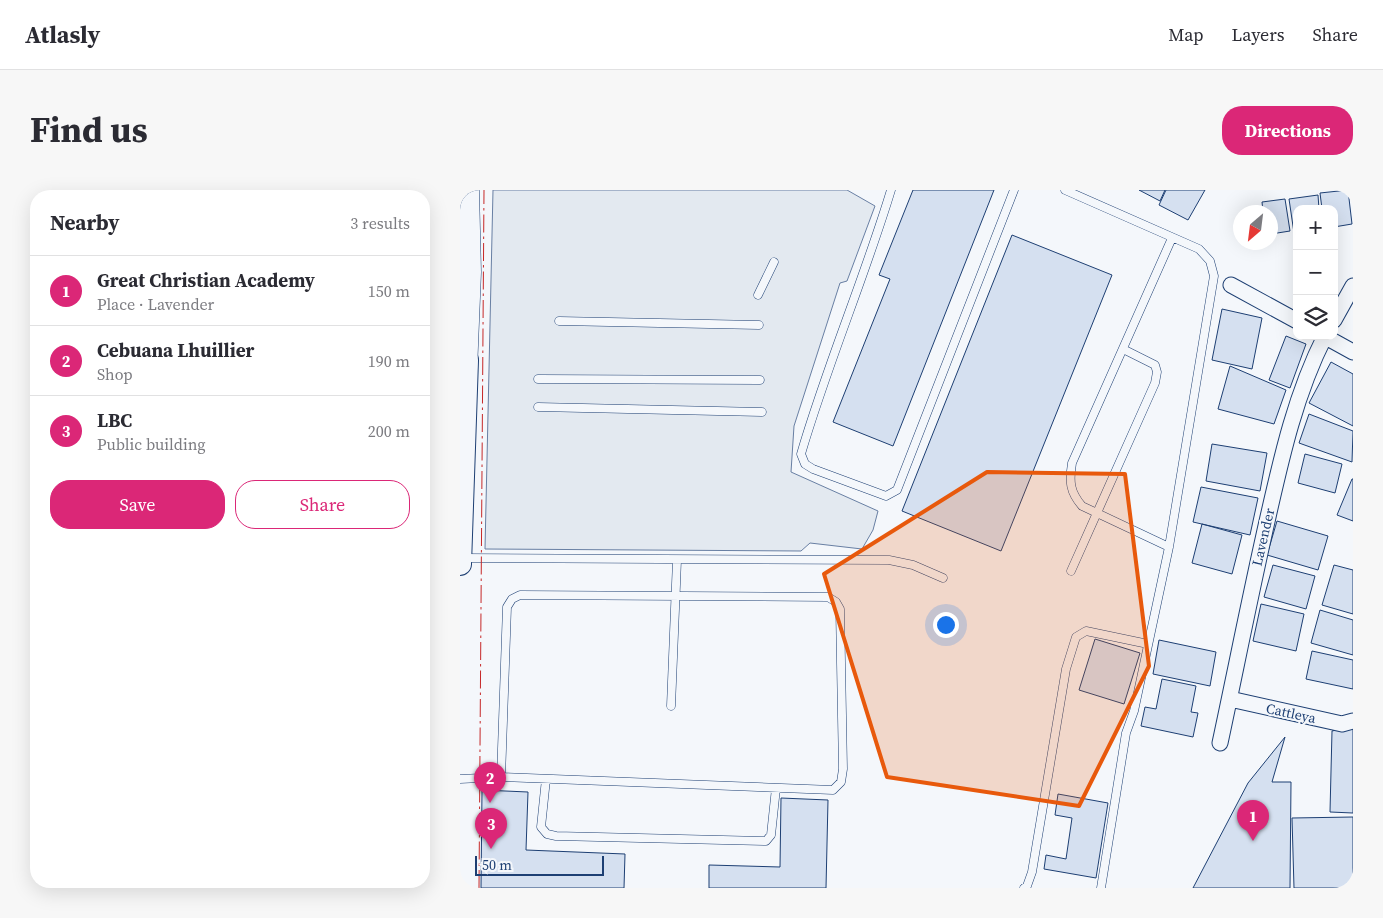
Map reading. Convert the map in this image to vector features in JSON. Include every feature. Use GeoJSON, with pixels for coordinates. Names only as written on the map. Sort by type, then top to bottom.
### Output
{"type":"FeatureCollection","features":[{"type":"Feature","properties":{"kind":"highway"},"geometry":{"type":"LineString","coordinates":[[460,379],[464,370],[468,272],[465,190]]}},
{"type":"Feature","properties":{"kind":"main road"},"geometry":{"type":"LineString","coordinates":[[460,564],[474,190]]}},
{"type":"Feature","properties":{"kind":"street"},"geometry":{"type":"LineString","coordinates":[[1231,285],[1293,319]]}},
{"type":"Feature","properties":{"kind":"street"},"geometry":{"type":"LineString","coordinates":[[1338,313],[1353,286]]}},
{"type":"Feature","properties":{"kind":"street","name":"Lavender"},"geometry":{"type":"LineString","coordinates":[[1220,743],[1230,700],[1243,626],[1287,434],[1314,358],[1323,340]]}},
{"type":"Feature","properties":{"kind":"street"},"geometry":{"type":"LineString","coordinates":[[1332,340],[1353,352]]}},
{"type":"Feature","properties":{"kind":"street","name":"Cattleya"},"geometry":{"type":"LineString","coordinates":[[1230,700],[1342,724],[1353,721]]}},
{"type":"Feature","properties":{"kind":"lane"},"geometry":{"type":"LineString","coordinates":[[890,190],[876,239],[820,389],[801,454],[805,464],[813,469],[886,496],[896,490],[1014,190]]}},
{"type":"Feature","properties":{"kind":"lane"},"geometry":{"type":"LineString","coordinates":[[1066,190],[1199,249],[1210,261],[1214,276],[1169,547],[1134,711],[1126,733],[1102,888]]}},
{"type":"Feature","properties":{"kind":"lane"},"geometry":{"type":"LineString","coordinates":[[1169,547],[1096,515],[1082,506],[1073,496],[1069,481],[1072,463],[1172,238]]}},
{"type":"Feature","properties":{"kind":"lane"},"geometry":{"type":"LineString","coordinates":[[758,295],[774,262]]}},
{"type":"Feature","properties":{"kind":"lane"},"geometry":{"type":"LineString","coordinates":[[559,321],[759,325]]}},
{"type":"Feature","properties":{"kind":"lane"},"geometry":{"type":"LineString","coordinates":[[1071,571],[1155,383],[1157,372],[1155,365],[1147,359],[1123,349]]}},
{"type":"Feature","properties":{"kind":"lane"},"geometry":{"type":"LineString","coordinates":[[538,380],[760,380]]}},
{"type":"Feature","properties":{"kind":"lane"},"geometry":{"type":"LineString","coordinates":[[538,408],[762,412]]}},
{"type":"Feature","properties":{"kind":"lane"},"geometry":{"type":"LineString","coordinates":[[460,558],[890,560],[913,565],[943,578]]}},
{"type":"Feature","properties":{"kind":"lane"},"geometry":{"type":"LineString","coordinates":[[671,706],[677,560]]}},
{"type":"Feature","properties":{"kind":"lane"},"geometry":{"type":"LineString","coordinates":[[460,778],[501,777],[833,790],[841,782],[843,769],[840,609],[836,602],[828,597],[520,595],[512,598],[507,607],[501,777]]}},
{"type":"Feature","properties":{"kind":"lane"},"geometry":{"type":"LineString","coordinates":[[1024,888],[1027,886],[1032,872],[1066,669],[1076,637],[1086,631],[1148,644]]}},
{"type":"Feature","properties":{"kind":"lane"},"geometry":{"type":"LineString","coordinates":[[546,779],[541,827],[547,834],[556,836],[766,841],[771,835],[776,788]]}},
{"type":"Feature","properties":{"kind":"highlighted area"},"geometry":{"type":"Polygon","coordinates":[[[987,472],[1125,474],[1149,666],[1079,806],[887,777],[824,574],[987,472]]]}},
{"type":"Feature","properties":{"kind":"shaded area"},"geometry":{"type":"Polygon","coordinates":[[[493,190],[847,190],[875,206],[847,281],[840,283],[794,426],[791,472],[878,511],[873,530],[862,549],[810,543],[801,551],[485,549],[493,190]]]}},
{"type":"Feature","properties":{"kind":"building"},"geometry":{"type":"Polygon","coordinates":[[[913,190],[994,190],[893,446],[833,422],[890,279],[879,275],[913,190]]]}},
{"type":"Feature","properties":{"kind":"building"},"geometry":{"type":"Polygon","coordinates":[[[1139,190],[1165,190],[1160,201],[1139,190]]]}},
{"type":"Feature","properties":{"kind":"building"},"geometry":{"type":"Polygon","coordinates":[[[1166,190],[1205,190],[1188,220],[1159,205],[1166,190]]]}},
{"type":"Feature","properties":{"kind":"building"},"geometry":{"type":"Polygon","coordinates":[[[1348,190],[1352,224],[1338,226],[1338,205],[1322,205],[1320,193],[1348,190]]]}},
{"type":"Feature","properties":{"kind":"building"},"geometry":{"type":"Polygon","coordinates":[[[1318,195],[1319,205],[1293,205],[1293,226],[1289,199],[1318,195]]]}},
{"type":"Feature","properties":{"kind":"building"},"geometry":{"type":"Polygon","coordinates":[[[1285,199],[1290,231],[1278,233],[1278,205],[1262,205],[1262,202],[1285,199]]]}},
{"type":"Feature","properties":{"kind":"building"},"geometry":{"type":"Polygon","coordinates":[[[1012,235],[1112,275],[1001,551],[902,511],[1012,235]]]}},
{"type":"Feature","properties":{"kind":"building"},"geometry":{"type":"Polygon","coordinates":[[[1222,309],[1262,318],[1252,369],[1212,360],[1222,309]]]}},
{"type":"Feature","properties":{"kind":"building"},"geometry":{"type":"Polygon","coordinates":[[[1286,336],[1306,344],[1290,388],[1269,380],[1286,336]]]}},
{"type":"Feature","properties":{"kind":"building"},"geometry":{"type":"Polygon","coordinates":[[[1331,362],[1353,374],[1353,426],[1309,403],[1331,362]]]}},
{"type":"Feature","properties":{"kind":"building"},"geometry":{"type":"Polygon","coordinates":[[[1230,366],[1286,390],[1274,424],[1218,409],[1230,366]]]}},
{"type":"Feature","properties":{"kind":"building"},"geometry":{"type":"Polygon","coordinates":[[[1309,414],[1353,431],[1352,462],[1299,443],[1309,414]]]}},
{"type":"Feature","properties":{"kind":"building"},"geometry":{"type":"Polygon","coordinates":[[[1212,444],[1267,453],[1260,491],[1206,481],[1212,444]]]}},
{"type":"Feature","properties":{"kind":"building"},"geometry":{"type":"Polygon","coordinates":[[[1305,454],[1342,464],[1335,493],[1298,483],[1305,454]]]}},
{"type":"Feature","properties":{"kind":"building"},"geometry":{"type":"Polygon","coordinates":[[[1353,479],[1353,521],[1337,515],[1353,479]]]}},
{"type":"Feature","properties":{"kind":"building"},"geometry":{"type":"Polygon","coordinates":[[[1201,487],[1258,498],[1250,535],[1193,522],[1201,487]]]}},
{"type":"Feature","properties":{"kind":"building"},"geometry":{"type":"Polygon","coordinates":[[[1277,521],[1328,536],[1318,570],[1267,555],[1277,521]]]}},
{"type":"Feature","properties":{"kind":"building"},"geometry":{"type":"Polygon","coordinates":[[[1202,524],[1242,535],[1232,574],[1192,563],[1202,524]]]}},
{"type":"Feature","properties":{"kind":"building"},"geometry":{"type":"Polygon","coordinates":[[[1273,565],[1315,576],[1306,609],[1264,597],[1273,565]]]}},
{"type":"Feature","properties":{"kind":"building"},"geometry":{"type":"Polygon","coordinates":[[[1334,565],[1353,570],[1353,614],[1322,605],[1334,565]]]}},
{"type":"Feature","properties":{"kind":"building"},"geometry":{"type":"Polygon","coordinates":[[[1261,604],[1304,614],[1296,651],[1253,641],[1261,604]]]}},
{"type":"Feature","properties":{"kind":"building"},"geometry":{"type":"Polygon","coordinates":[[[1320,610],[1353,620],[1353,655],[1311,643],[1320,610]]]}},
{"type":"Feature","properties":{"kind":"building"},"geometry":{"type":"Polygon","coordinates":[[[1095,639],[1140,653],[1124,704],[1079,690],[1095,639]]]}},
{"type":"Feature","properties":{"kind":"building"},"geometry":{"type":"Polygon","coordinates":[[[1159,640],[1216,652],[1210,686],[1153,674],[1159,640]]]}},
{"type":"Feature","properties":{"kind":"building"},"geometry":{"type":"Polygon","coordinates":[[[1312,651],[1353,660],[1353,689],[1306,679],[1312,651]]]}},
{"type":"Feature","properties":{"kind":"building"},"geometry":{"type":"Polygon","coordinates":[[[1162,679],[1196,686],[1191,712],[1198,713],[1193,737],[1141,726],[1145,707],[1156,709],[1162,679]]]}},
{"type":"Feature","properties":{"kind":"building"},"geometry":{"type":"Polygon","coordinates":[[[1353,726],[1353,813],[1330,812],[1332,731],[1353,726]]]}},
{"type":"Feature","properties":{"kind":"building"},"geometry":{"type":"Polygon","coordinates":[[[1285,737],[1272,782],[1291,782],[1290,888],[1193,888],[1248,783],[1285,737]]]}},
{"type":"Feature","properties":{"kind":"building"},"geometry":{"type":"Polygon","coordinates":[[[482,790],[528,792],[526,850],[625,854],[624,888],[481,888],[482,790]]]}},
{"type":"Feature","properties":{"kind":"building"},"geometry":{"type":"Polygon","coordinates":[[[1058,794],[1108,803],[1096,878],[1044,869],[1046,855],[1066,859],[1072,818],[1055,815],[1058,794]]]}},
{"type":"Feature","properties":{"kind":"building"},"geometry":{"type":"Polygon","coordinates":[[[781,798],[828,800],[826,888],[709,888],[709,865],[780,867],[781,798]]]}},
{"type":"Feature","properties":{"kind":"building"},"geometry":{"type":"Polygon","coordinates":[[[1353,817],[1353,888],[1294,888],[1292,818],[1353,817]]]}},
{"type":"Feature","properties":{"kind":"power"},"geometry":{"type":"LineString","coordinates":[[479,888],[484,190]]}},
{"type":"Feature","properties":{"kind":"place","name":"Cebuana Lhuillier"},"geometry":{"type":"Point","coordinates":[490,803]}},
{"type":"Feature","properties":{"kind":"place","name":"Great Christian Academy"},"geometry":{"type":"Point","coordinates":[1253,841]}},
{"type":"Feature","properties":{"kind":"place","name":"LBC"},"geometry":{"type":"Point","coordinates":[491,849]}}]}
